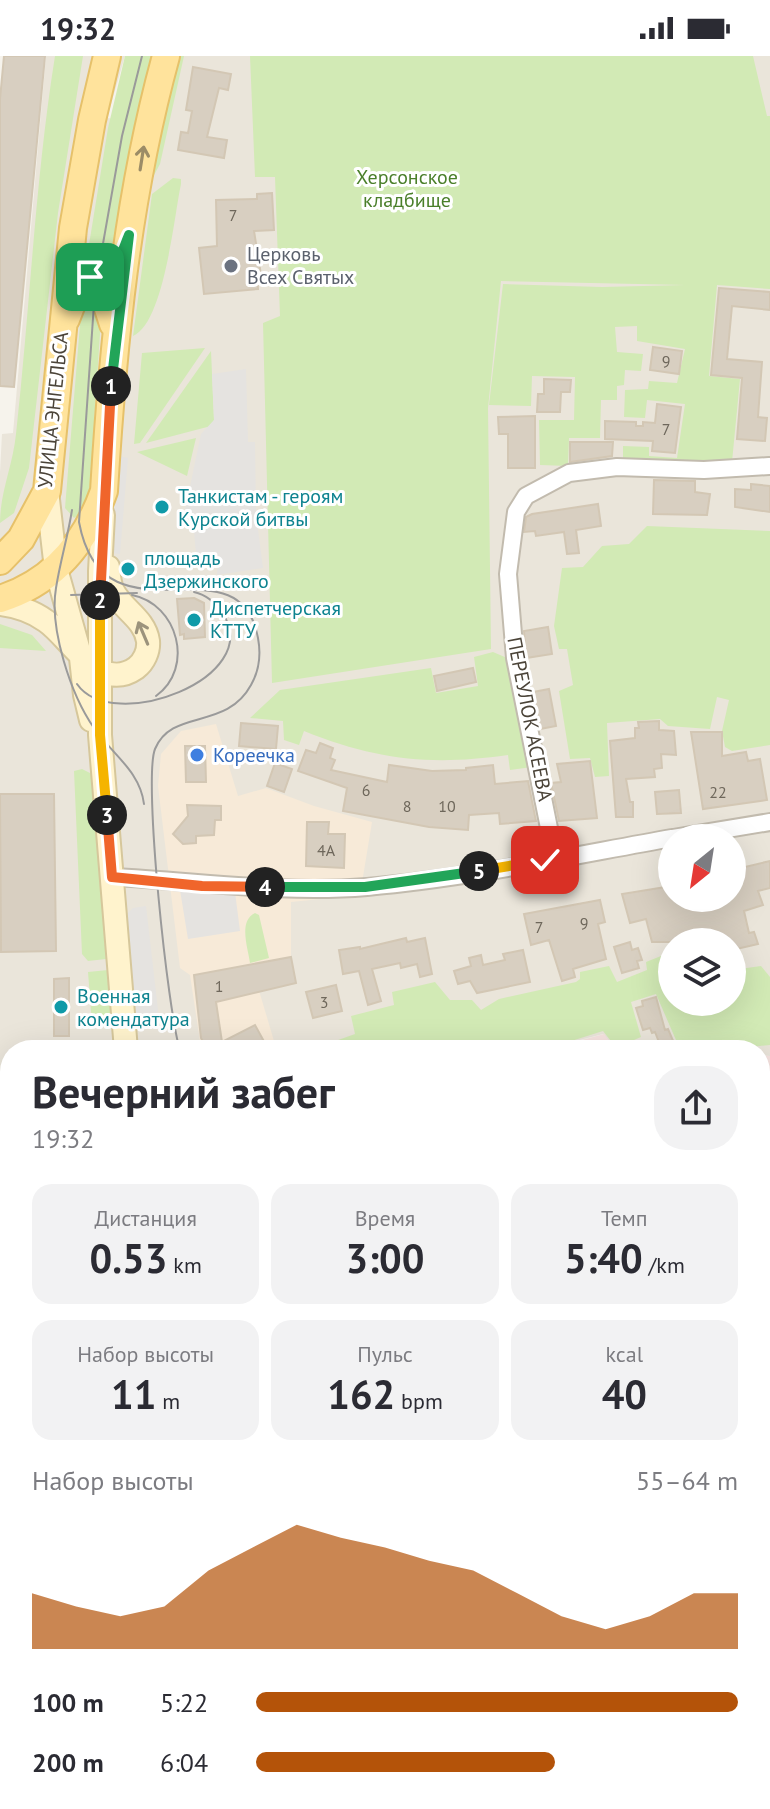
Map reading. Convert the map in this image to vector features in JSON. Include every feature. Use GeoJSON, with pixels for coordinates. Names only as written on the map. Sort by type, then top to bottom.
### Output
{"type":"FeatureCollection","features":[{"type":"Feature","properties":{"kind":"main road"},"geometry":{"type":"LineString","coordinates":[[0,601],[56,569],[82,540],[104,503],[115,343],[129,235],[147,122],[166,56]]}},
{"type":"Feature","properties":{"kind":"main road","name":"УЛИЦА ЭНГЕЛЬСА"},"geometry":{"type":"LineString","coordinates":[[0,561],[21,539],[47,491],[73,228],[103,64]]}},
{"type":"Feature","properties":{"kind":"main road"},"geometry":{"type":"LineString","coordinates":[[73,228],[83,272],[100,279],[115,266],[129,235]]}},
{"type":"Feature","properties":{"kind":"main road"},"geometry":{"type":"LineString","coordinates":[[61,334],[79,293],[84,289],[98,290],[109,304],[115,343]]}},
{"type":"Feature","properties":{"kind":"street","name":"ПЕРЕУЛОК АСЕЕВА"},"geometry":{"type":"LineString","coordinates":[[555,858],[515,658],[508,574],[516,512],[526,496],[569,473],[617,467],[704,470],[769,466]]}},
{"type":"Feature","properties":{"kind":"street"},"geometry":{"type":"LineString","coordinates":[[47,491],[56,569],[90,664]]}},
{"type":"Feature","properties":{"kind":"street"},"geometry":{"type":"LineString","coordinates":[[104,503],[90,664],[128,1040]]}},
{"type":"Feature","properties":{"kind":"street"},"geometry":{"type":"LineString","coordinates":[[0,601],[44,619],[90,664],[118,674],[129,672],[141,663],[148,645],[142,627],[111,588],[104,503]]}},
{"type":"Feature","properties":{"kind":"street"},"geometry":{"type":"LineString","coordinates":[[746,826],[770,822]]}},
{"type":"Feature","properties":{"kind":"street"},"geometry":{"type":"LineString","coordinates":[[112,877],[202,886],[365,887],[658,840]]}},
{"type":"Feature","properties":{"kind":"shaded area"},"geometry":{"type":"Polygon","coordinates":[[[46,56],[125,56],[107,118],[147,122],[166,56],[770,56],[770,1040],[608,1040],[603,1034],[579,1040],[0,1040],[2,434],[13,433],[46,56]]]}},
{"type":"Feature","properties":{"kind":"shaded area"},"geometry":{"type":"Polygon","coordinates":[[[246,369],[248,442],[255,442],[256,514],[263,568],[217,575],[218,560],[196,553],[193,521],[184,515],[201,434],[214,420],[212,374],[246,369]]]}},
{"type":"Feature","properties":{"kind":"shaded area"},"geometry":{"type":"Polygon","coordinates":[[[119,456],[128,458],[120,554],[111,553],[119,456]]]}},
{"type":"Feature","properties":{"kind":"shaded area"},"geometry":{"type":"Polygon","coordinates":[[[216,724],[238,796],[266,788],[314,806],[372,822],[360,895],[291,902],[291,957],[252,967],[274,1040],[200,1040],[190,975],[180,968],[158,786],[161,754],[181,731],[216,724]]]}},
{"type":"Feature","properties":{"kind":"shaded area"},"geometry":{"type":"Polygon","coordinates":[[[180,890],[235,892],[240,931],[188,939],[180,890]]]}},
{"type":"Feature","properties":{"kind":"shaded area"},"geometry":{"type":"Polygon","coordinates":[[[146,906],[158,1010],[157,1014],[145,1016],[132,1015],[123,918],[133,908],[146,906]]]}},
{"type":"Feature","properties":{"kind":"shaded area"},"geometry":{"type":"Polygon","coordinates":[[[604,1034],[608,1040],[582,1040],[604,1034]]]}},
{"type":"Feature","properties":{"kind":"green space"},"geometry":{"type":"Polygon","coordinates":[[[55,56],[83,56],[58,213],[29,468],[14,513],[0,523],[16,434],[38,197],[55,56]]]}},
{"type":"Feature","properties":{"kind":"green space"},"geometry":{"type":"Polygon","coordinates":[[[125,56],[155,56],[134,132],[110,260],[102,273],[90,271],[86,263],[108,128],[125,56]]]}},
{"type":"Feature","properties":{"kind":"green space"},"geometry":{"type":"Polygon","coordinates":[[[176,56],[184,56],[160,164],[154,175],[150,171],[176,56]]]}},
{"type":"Feature","properties":{"kind":"green space","name":"Херсонское кладбище"},"geometry":{"type":"Polygon","coordinates":[[[250,56],[753,56],[767,116],[770,116],[770,289],[717,285],[709,376],[740,379],[732,462],[623,461],[623,446],[649,447],[649,456],[677,458],[685,404],[647,400],[645,418],[624,417],[625,390],[648,389],[649,381],[677,383],[685,349],[637,341],[637,326],[615,327],[617,352],[643,354],[641,371],[625,370],[624,385],[617,386],[617,400],[601,400],[600,438],[569,438],[568,466],[540,465],[539,420],[574,420],[575,377],[532,376],[531,406],[489,405],[503,284],[602,287],[685,285],[501,281],[488,408],[491,649],[272,683],[263,323],[280,316],[275,177],[255,177],[250,56]]]}},
{"type":"Feature","properties":{"kind":"green space"},"geometry":{"type":"Polygon","coordinates":[[[173,178],[181,179],[181,184],[166,268],[153,311],[144,327],[133,336],[152,194],[173,178]]]}},
{"type":"Feature","properties":{"kind":"green space"},"geometry":{"type":"Polygon","coordinates":[[[82,300],[102,304],[89,499],[74,518],[65,508],[82,300]]]}},
{"type":"Feature","properties":{"kind":"green space"},"geometry":{"type":"Polygon","coordinates":[[[205,348],[140,443],[134,444],[142,353],[205,348]]]}},
{"type":"Feature","properties":{"kind":"green space"},"geometry":{"type":"Polygon","coordinates":[[[211,351],[214,420],[211,426],[146,443],[211,351]]]}},
{"type":"Feature","properties":{"kind":"green space"},"geometry":{"type":"Polygon","coordinates":[[[196,438],[187,476],[137,452],[196,438]]]}},
{"type":"Feature","properties":{"kind":"green space"},"geometry":{"type":"Polygon","coordinates":[[[647,526],[770,531],[770,745],[732,751],[725,747],[722,731],[729,700],[717,697],[710,729],[668,726],[660,719],[607,723],[609,776],[595,777],[590,758],[570,759],[559,691],[573,685],[567,649],[559,649],[554,626],[562,568],[583,567],[602,546],[629,544],[647,526]]]}},
{"type":"Feature","properties":{"kind":"green space"},"geometry":{"type":"Polygon","coordinates":[[[0,624],[32,635],[46,651],[0,648],[0,624]]]}},
{"type":"Feature","properties":{"kind":"green space"},"geometry":{"type":"Polygon","coordinates":[[[493,652],[512,660],[532,767],[510,770],[508,755],[454,760],[404,758],[355,749],[304,731],[299,745],[284,740],[283,721],[250,718],[280,690],[431,668],[436,693],[478,686],[474,657],[493,652]]]}},
{"type":"Feature","properties":{"kind":"green space"},"geometry":{"type":"Polygon","coordinates":[[[82,769],[92,774],[106,959],[88,961],[82,954],[74,771],[82,769]]]}},
{"type":"Feature","properties":{"kind":"green space"},"geometry":{"type":"Polygon","coordinates":[[[255,913],[259,915],[269,958],[250,963],[245,928],[255,913]]]}},
{"type":"Feature","properties":{"kind":"green space"},"geometry":{"type":"Polygon","coordinates":[[[658,957],[658,999],[656,994],[631,1002],[641,1037],[634,1040],[610,1040],[603,1031],[574,1040],[338,1040],[355,1034],[351,1016],[394,1005],[392,992],[435,982],[450,1000],[472,1000],[481,1010],[499,999],[576,982],[580,979],[580,972],[609,966],[617,982],[647,970],[646,962],[658,957]]]}},
{"type":"Feature","properties":{"kind":"green space"},"geometry":{"type":"Polygon","coordinates":[[[761,966],[770,977],[770,1040],[676,1040],[666,1016],[746,1016],[746,968],[761,966]]]}},
{"type":"Feature","properties":{"kind":"green space"},"geometry":{"type":"Polygon","coordinates":[[[108,970],[112,1022],[92,1024],[88,972],[108,970]]]}},
{"type":"Feature","properties":{"kind":"building"},"geometry":{"type":"Polygon","coordinates":[[[4,56],[45,56],[14,387],[0,386],[0,99],[4,56]]]}},
{"type":"Feature","properties":{"kind":"building"},"geometry":{"type":"Polygon","coordinates":[[[193,67],[231,74],[228,90],[219,88],[207,137],[227,140],[224,158],[178,150],[181,132],[188,133],[192,111],[186,110],[193,67]]]}},
{"type":"Feature","properties":{"kind":"building"},"geometry":{"type":"Polygon","coordinates":[[[272,193],[274,230],[254,231],[261,275],[257,275],[258,289],[204,294],[199,248],[217,246],[216,200],[257,199],[257,194],[272,193]]]}},
{"type":"Feature","properties":{"kind":"building"},"geometry":{"type":"Polygon","coordinates":[[[719,288],[770,292],[770,310],[732,306],[727,359],[762,362],[758,417],[767,418],[765,441],[737,439],[742,378],[711,375],[719,288]]]}},
{"type":"Feature","properties":{"kind":"building"},"geometry":{"type":"Polygon","coordinates":[[[653,347],[682,351],[679,374],[650,370],[653,347]]]}},
{"type":"Feature","properties":{"kind":"building"},"geometry":{"type":"Polygon","coordinates":[[[544,379],[571,380],[570,392],[561,392],[560,412],[537,412],[538,394],[544,394],[544,379]]]}},
{"type":"Feature","properties":{"kind":"building"},"geometry":{"type":"Polygon","coordinates":[[[657,404],[681,407],[675,453],[652,451],[653,441],[605,439],[605,421],[636,422],[636,426],[643,426],[643,422],[655,423],[657,404]]]}},
{"type":"Feature","properties":{"kind":"building"},"geometry":{"type":"Polygon","coordinates":[[[535,416],[535,468],[508,468],[508,434],[499,434],[498,417],[535,416]]]}},
{"type":"Feature","properties":{"kind":"building"},"geometry":{"type":"Polygon","coordinates":[[[570,442],[613,442],[612,456],[570,462],[570,442]]]}},
{"type":"Feature","properties":{"kind":"building"},"geometry":{"type":"Polygon","coordinates":[[[654,480],[695,481],[695,492],[710,494],[707,515],[653,514],[654,480]]]}},
{"type":"Feature","properties":{"kind":"building"},"geometry":{"type":"Polygon","coordinates":[[[751,484],[770,486],[770,512],[735,507],[735,489],[751,490],[751,484]]]}},
{"type":"Feature","properties":{"kind":"building"},"geometry":{"type":"Polygon","coordinates":[[[598,504],[601,526],[576,530],[579,553],[567,554],[564,532],[536,536],[535,531],[524,532],[526,517],[532,514],[598,504]]]}},
{"type":"Feature","properties":{"kind":"building","name":"Диспетчерская КТТУ"},"geometry":{"type":"Polygon","coordinates":[[[194,598],[204,603],[205,637],[184,639],[184,634],[180,635],[177,599],[194,598]]]}},
{"type":"Feature","properties":{"kind":"building"},"geometry":{"type":"Polygon","coordinates":[[[548,627],[552,654],[526,658],[524,631],[548,627]]]}},
{"type":"Feature","properties":{"kind":"building"},"geometry":{"type":"Polygon","coordinates":[[[473,668],[476,682],[437,691],[434,676],[473,668]]]}},
{"type":"Feature","properties":{"kind":"building"},"geometry":{"type":"Polygon","coordinates":[[[549,689],[556,726],[540,729],[533,692],[549,689]]]}},
{"type":"Feature","properties":{"kind":"building"},"geometry":{"type":"Polygon","coordinates":[[[659,721],[659,730],[674,731],[676,755],[661,754],[662,768],[654,769],[655,777],[626,779],[630,802],[633,802],[633,817],[616,817],[610,741],[635,738],[638,722],[659,721]]]}},
{"type":"Feature","properties":{"kind":"building"},"geometry":{"type":"Polygon","coordinates":[[[241,723],[278,726],[276,749],[239,746],[241,723]]]}},
{"type":"Feature","properties":{"kind":"building"},"geometry":{"type":"Polygon","coordinates":[[[691,732],[722,732],[722,756],[746,752],[748,761],[760,759],[767,800],[703,809],[691,732]]]}},
{"type":"Feature","properties":{"kind":"building"},"geometry":{"type":"Polygon","coordinates":[[[320,743],[333,748],[330,758],[335,760],[331,770],[387,782],[389,765],[432,771],[493,765],[495,784],[528,781],[536,821],[500,824],[499,813],[469,815],[468,830],[429,827],[343,811],[347,788],[298,771],[306,750],[316,753],[320,743]]]}},
{"type":"Feature","properties":{"kind":"building"},"geometry":{"type":"Polygon","coordinates":[[[185,746],[205,746],[206,782],[186,782],[185,746]]]}},
{"type":"Feature","properties":{"kind":"building"},"geometry":{"type":"Polygon","coordinates":[[[590,761],[597,818],[559,821],[551,783],[561,782],[557,764],[590,761]]]}},
{"type":"Feature","properties":{"kind":"building"},"geometry":{"type":"Polygon","coordinates":[[[275,763],[292,769],[284,792],[267,786],[275,763]]]}},
{"type":"Feature","properties":{"kind":"building"},"geometry":{"type":"Polygon","coordinates":[[[679,790],[681,813],[657,814],[655,792],[679,790]]]}},
{"type":"Feature","properties":{"kind":"building"},"geometry":{"type":"Polygon","coordinates":[[[0,794],[54,794],[56,951],[1,952],[0,794]]]}},
{"type":"Feature","properties":{"kind":"building"},"geometry":{"type":"Polygon","coordinates":[[[187,805],[221,806],[221,820],[215,820],[214,835],[196,836],[196,843],[183,844],[173,834],[188,816],[187,805]]]}},
{"type":"Feature","properties":{"kind":"building"},"geometry":{"type":"Polygon","coordinates":[[[307,822],[329,822],[328,834],[345,834],[344,868],[306,866],[307,822]]]}},
{"type":"Feature","properties":{"kind":"building"},"geometry":{"type":"Polygon","coordinates":[[[770,861],[770,888],[758,891],[763,905],[746,910],[746,867],[770,861]]]}},
{"type":"Feature","properties":{"kind":"building"},"geometry":{"type":"Polygon","coordinates":[[[658,888],[658,912],[744,912],[749,933],[754,932],[758,944],[746,947],[746,928],[658,928],[658,942],[652,942],[646,919],[630,923],[622,894],[658,888]]]}},
{"type":"Feature","properties":{"kind":"building"},"geometry":{"type":"Polygon","coordinates":[[[600,900],[605,922],[598,924],[606,959],[573,969],[575,977],[562,981],[549,940],[531,945],[524,914],[600,900]]]}},
{"type":"Feature","properties":{"kind":"building"},"geometry":{"type":"Polygon","coordinates":[[[406,938],[407,942],[425,938],[432,974],[420,977],[417,964],[401,968],[400,963],[372,969],[381,1001],[368,1005],[359,971],[343,974],[339,950],[360,949],[406,938]]]}},
{"type":"Feature","properties":{"kind":"building"},"geometry":{"type":"Polygon","coordinates":[[[630,942],[632,950],[638,948],[642,960],[637,961],[639,968],[622,973],[614,947],[630,942]]]}},
{"type":"Feature","properties":{"kind":"building"},"geometry":{"type":"Polygon","coordinates":[[[523,950],[530,982],[477,993],[470,981],[458,984],[454,971],[471,966],[469,958],[481,955],[483,965],[505,960],[503,954],[523,950]]]}},
{"type":"Feature","properties":{"kind":"building"},"geometry":{"type":"Polygon","coordinates":[[[291,957],[296,983],[216,1002],[222,1040],[202,1040],[194,975],[291,957]]]}},
{"type":"Feature","properties":{"kind":"building","name":"Военная комендатура"},"geometry":{"type":"Polygon","coordinates":[[[69,978],[69,1036],[54,1036],[54,979],[69,978]]]}},
{"type":"Feature","properties":{"kind":"building"},"geometry":{"type":"Polygon","coordinates":[[[336,985],[342,1011],[313,1018],[306,992],[336,985]]]}},
{"type":"Feature","properties":{"kind":"building"},"geometry":{"type":"Polygon","coordinates":[[[656,997],[658,1016],[661,1016],[665,1030],[668,1029],[673,1040],[658,1040],[650,1028],[643,1030],[636,1008],[643,1006],[642,1001],[656,997]]]}},
{"type":"Feature","properties":{"kind":"building"},"geometry":{"type":"Polygon","coordinates":[[[255,1025],[263,1040],[226,1040],[255,1025]]]}},
{"type":"Feature","properties":{"kind":"tram line"},"geometry":{"type":"LineString","coordinates":[[142,56],[122,136],[95,289],[79,522],[93,560],[114,580],[141,588],[225,594],[246,608],[258,638],[259,650],[256,674],[240,699],[228,709],[174,728],[163,736],[155,749],[152,769],[154,848],[169,992],[178,1040]]}},
{"type":"Feature","properties":{"kind":"tram line"},"geometry":{"type":"LineString","coordinates":[[72,510],[56,588],[59,642],[70,680],[85,714],[131,772],[144,804]]}},
{"type":"Feature","properties":{"kind":"tram line"},"geometry":{"type":"LineString","coordinates":[[77,684],[95,698],[120,704],[150,701],[179,692],[204,678],[223,659],[230,637],[220,610],[207,597],[194,592]]}},
{"type":"Feature","properties":{"kind":"tram line"},"geometry":{"type":"LineString","coordinates":[[71,595],[137,593]]}},
{"type":"Feature","properties":{"kind":"tram line"},"geometry":{"type":"LineString","coordinates":[[132,595],[148,601],[161,611],[176,638],[178,654],[175,670],[168,684],[156,696]]}},
{"type":"Feature","properties":{"kind":"place","name":"Церковь Всех Святых"},"geometry":{"type":"Point","coordinates":[231,266]}},
{"type":"Feature","properties":{"kind":"place","name":"Танкистам - героям Курской битвы"},"geometry":{"type":"Point","coordinates":[162,507]}},
{"type":"Feature","properties":{"kind":"place","name":"площадь Дзержинского"},"geometry":{"type":"Point","coordinates":[128,569]}},
{"type":"Feature","properties":{"kind":"place","name":"Диспетчерская КТТУ"},"geometry":{"type":"Point","coordinates":[194,620]}},
{"type":"Feature","properties":{"kind":"place","name":"Кореечка"},"geometry":{"type":"Point","coordinates":[197,755]}},
{"type":"Feature","properties":{"kind":"place","name":"Военная комендатура"},"geometry":{"type":"Point","coordinates":[61,1007]}},
{"type":"Feature","properties":{"kind":"route"},"geometry":{"type":"LineString","coordinates":[[90,277],[100,279],[109,274],[129,235],[115,343],[100,571],[101,762],[112,877],[202,886],[365,887],[545,860]]}}]}
